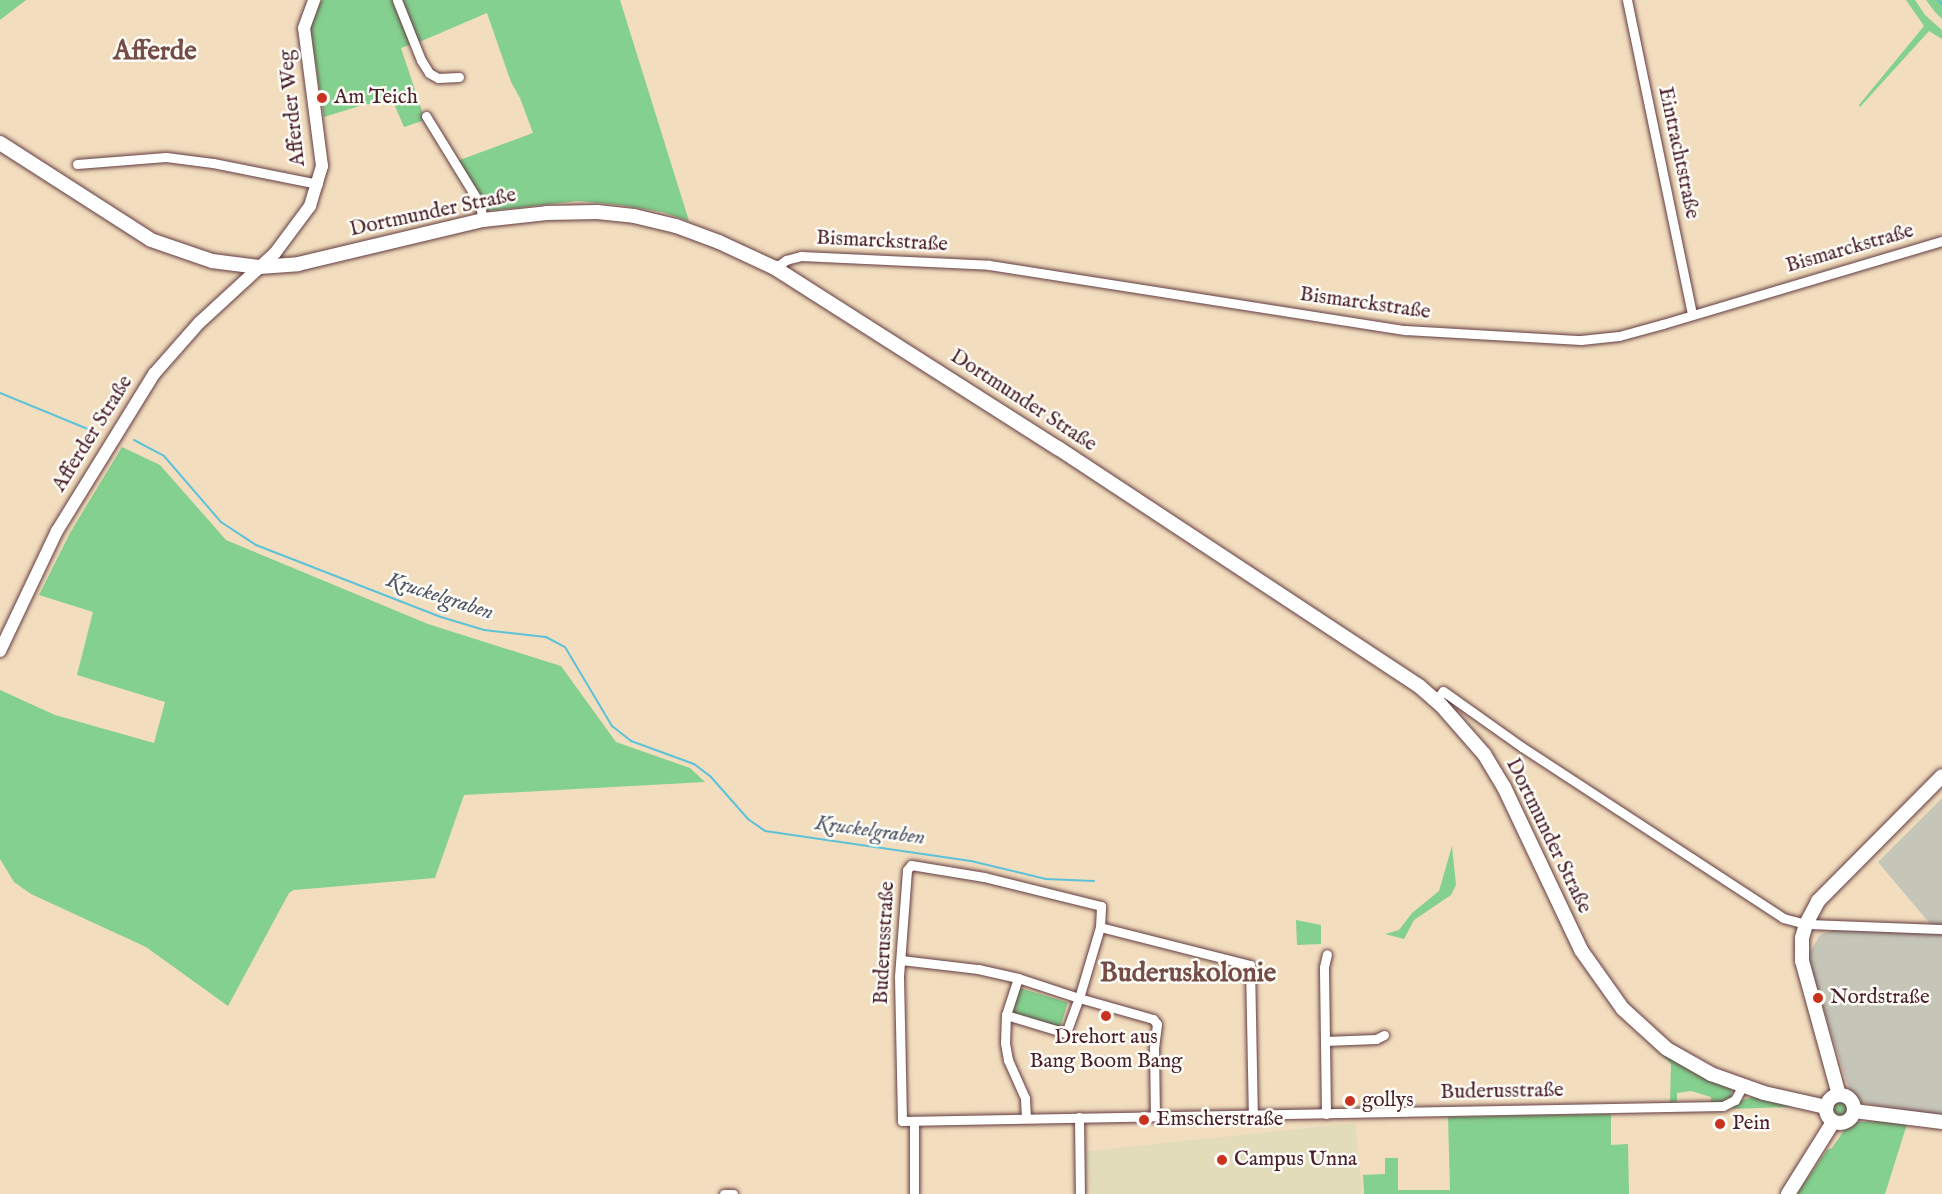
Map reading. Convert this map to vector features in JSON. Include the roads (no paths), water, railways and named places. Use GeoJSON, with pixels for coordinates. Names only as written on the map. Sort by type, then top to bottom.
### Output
{"type":"FeatureCollection","features":[{"type":"Feature","properties":{"kind":"main road","name":"Dortmunder Straße"},"geometry":{"type":"LineString","coordinates":[[0,143],[151,240],[205,260],[259,267],[317,261],[483,220],[566,212],[634,216],[676,226],[719,242],[775,268],[1250,573],[1397,670],[1436,700],[1484,754],[1504,788],[1581,950],[1623,1009],[1666,1049],[1711,1074],[1742,1087],[1826,1107]]}},
{"type":"Feature","properties":{"kind":"main road"},"geometry":{"type":"LineString","coordinates":[[1854,1112],[1851,1101],[1839,1095],[1802,961],[1802,938],[1806,924],[1818,901],[1942,776]]}},
{"type":"Feature","properties":{"kind":"main road"},"geometry":{"type":"LineString","coordinates":[[1839,1095],[1830,1100],[1826,1107],[1826,1113],[1833,1122],[1844,1123],[1854,1112]]}},
{"type":"Feature","properties":{"kind":"main road"},"geometry":{"type":"LineString","coordinates":[[1854,1112],[1942,1122]]}},
{"type":"Feature","properties":{"kind":"main road"},"geometry":{"type":"LineString","coordinates":[[1788,1194],[1833,1122]]}},
{"type":"Feature","properties":{"kind":"street","name":"Afferder Weg"},"geometry":{"type":"LineString","coordinates":[[259,267],[300,222],[310,206],[322,166],[304,28],[314,0]]}},
{"type":"Feature","properties":{"kind":"street"},"geometry":{"type":"LineString","coordinates":[[397,0],[421,60],[429,73],[438,78],[459,77]]}},
{"type":"Feature","properties":{"kind":"street","name":"Eintrachtstraße"},"geometry":{"type":"LineString","coordinates":[[1627,0],[1692,314]]}},
{"type":"Feature","properties":{"kind":"street"},"geometry":{"type":"LineString","coordinates":[[426,116],[478,202],[483,220]]}},
{"type":"Feature","properties":{"kind":"street"},"geometry":{"type":"LineString","coordinates":[[77,164],[166,157],[213,163],[318,184]]}},
{"type":"Feature","properties":{"kind":"street","name":"Bismarckstraße"},"geometry":{"type":"LineString","coordinates":[[775,268],[786,260],[801,256],[989,265],[1405,330],[1581,340],[1619,336],[1942,241]]}},
{"type":"Feature","properties":{"kind":"street","name":"Afferder Straße"},"geometry":{"type":"LineString","coordinates":[[0,651],[57,531],[154,374],[199,323],[259,267]]}},
{"type":"Feature","properties":{"kind":"street"},"geometry":{"type":"LineString","coordinates":[[1436,700],[1443,691],[1522,747],[1783,918],[1806,924],[1942,929]]}},
{"type":"Feature","properties":{"kind":"street","name":"Buderusstraße"},"geometry":{"type":"LineString","coordinates":[[1100,927],[1101,906],[984,877],[911,865],[907,870],[901,960],[902,1122],[1724,1106],[1735,1100],[1742,1087]]}},
{"type":"Feature","properties":{"kind":"street"},"geometry":{"type":"LineString","coordinates":[[1006,1015],[1066,1033],[1100,927],[1250,965],[1253,1115]]}},
{"type":"Feature","properties":{"kind":"street"},"geometry":{"type":"LineString","coordinates":[[1326,1114],[1323,967],[1328,954]]}},
{"type":"Feature","properties":{"kind":"street"},"geometry":{"type":"LineString","coordinates":[[901,960],[978,969],[1018,978],[1156,1021],[1155,1116]]}},
{"type":"Feature","properties":{"kind":"street"},"geometry":{"type":"LineString","coordinates":[[1018,978],[1006,1015],[1006,1052],[1025,1098],[1026,1118]]}},
{"type":"Feature","properties":{"kind":"street"},"geometry":{"type":"LineString","coordinates":[[1325,1041],[1376,1039],[1384,1035]]}},
{"type":"Feature","properties":{"kind":"street"},"geometry":{"type":"LineString","coordinates":[[1079,1117],[1080,1194]]}},
{"type":"Feature","properties":{"kind":"street"},"geometry":{"type":"LineString","coordinates":[[914,1121],[914,1194]]}},
{"type":"Feature","properties":{"kind":"street"},"geometry":{"type":"LineString","coordinates":[[724,1194],[733,1194]]}},
{"type":"Feature","properties":{"kind":"waterway"},"geometry":{"type":"LineString","coordinates":[[1938,0],[1942,4]]}},
{"type":"Feature","properties":{"kind":"waterway","name":"Kruckelgraben"},"geometry":{"type":"LineString","coordinates":[[0,393],[100,434]]}},
{"type":"Feature","properties":{"kind":"waterway","name":"Kruckelgraben"},"geometry":{"type":"LineString","coordinates":[[134,440],[164,456],[221,522],[256,545],[441,617],[484,630],[546,637],[565,647],[612,726],[631,741],[694,764],[711,777],[748,819],[765,831],[971,861],[1046,879],[1094,881]]}},
{"type":"Feature","properties":{"kind":"place","name":"Am Teich"},"geometry":{"type":"Point","coordinates":[322,98]}},
{"type":"Feature","properties":{"kind":"place","name":"Nordstraße"},"geometry":{"type":"Point","coordinates":[1818,998]}},
{"type":"Feature","properties":{"kind":"place","name":"Drehort aus Bang Boom Bang"},"geometry":{"type":"Point","coordinates":[1106,1016]}},
{"type":"Feature","properties":{"kind":"place","name":"gollys"},"geometry":{"type":"Point","coordinates":[1350,1101]}},
{"type":"Feature","properties":{"kind":"place","name":"Emscherstraße"},"geometry":{"type":"Point","coordinates":[1144,1120]}},
{"type":"Feature","properties":{"kind":"place","name":"Pein"},"geometry":{"type":"Point","coordinates":[1720,1124]}},
{"type":"Feature","properties":{"kind":"place","name":"Campus Unna"},"geometry":{"type":"Point","coordinates":[1222,1160]}},
{"type":"Feature","properties":{"kind":"district","name":"Afferde"},"geometry":{"type":"Point","coordinates":[155,53]}},
{"type":"Feature","properties":{"kind":"district","name":"Buderuskolonie"},"geometry":{"type":"Point","coordinates":[1188,975]}}]}
